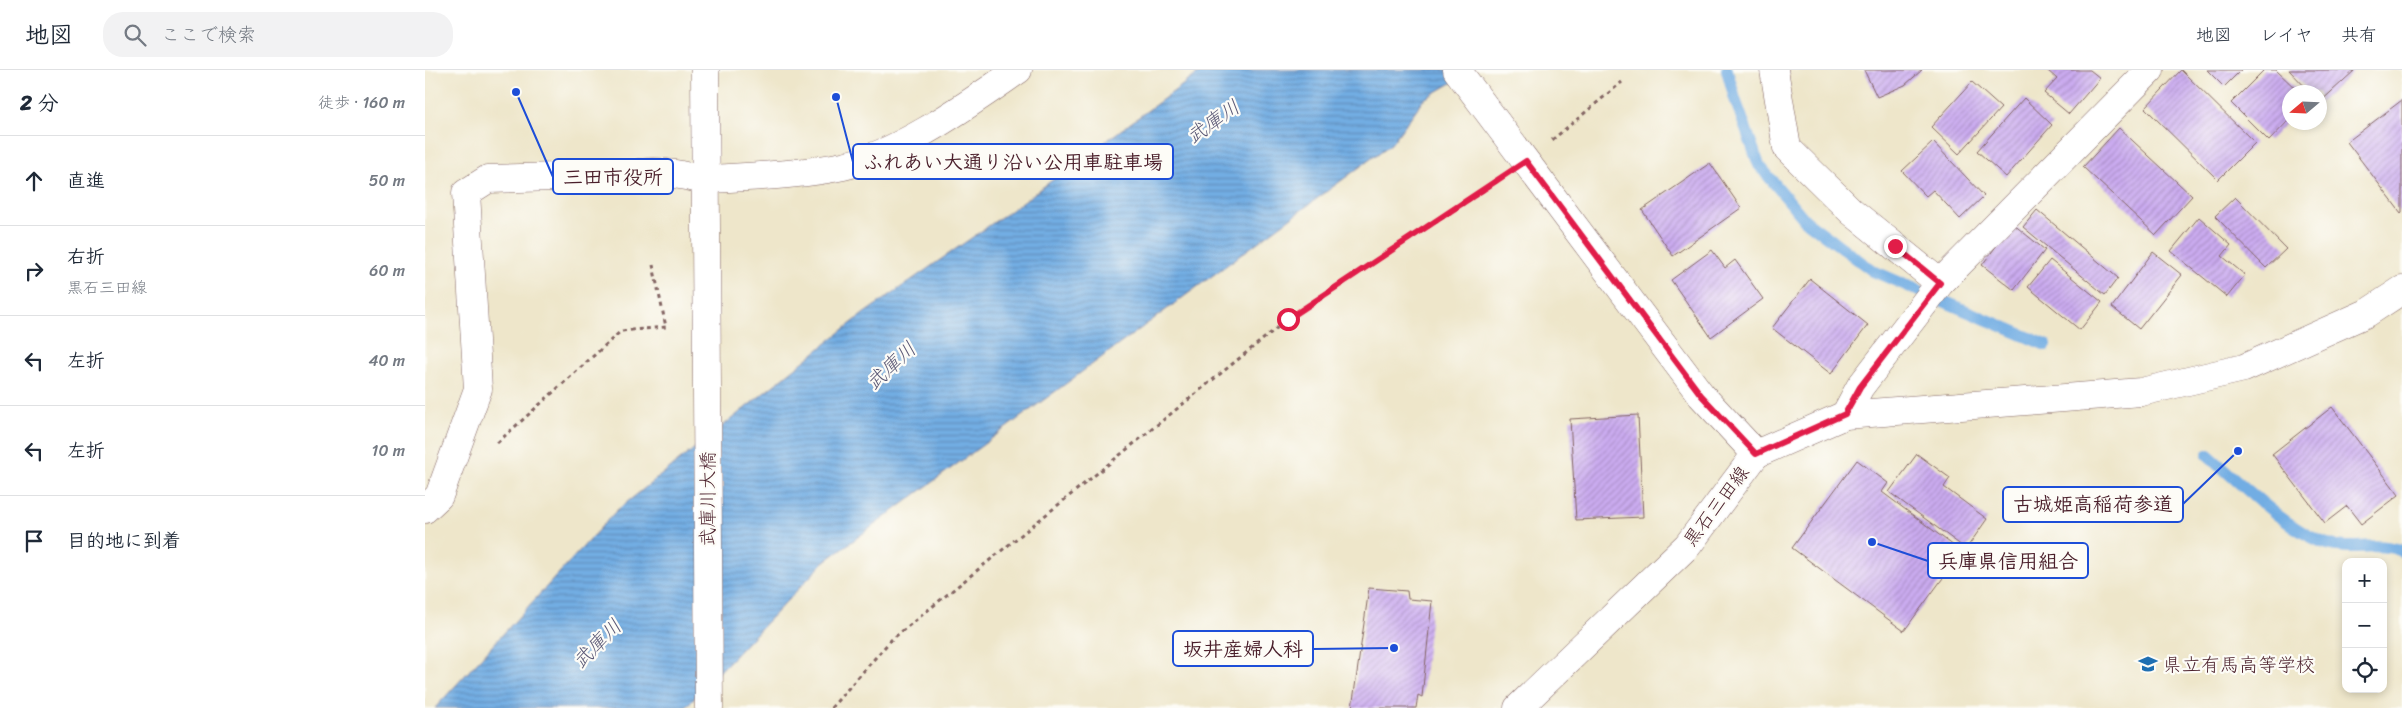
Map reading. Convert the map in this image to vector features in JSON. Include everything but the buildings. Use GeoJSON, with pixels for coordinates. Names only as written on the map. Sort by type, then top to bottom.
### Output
{"type":"FeatureCollection","features":[{"type":"Feature","properties":{"kind":"street","name":"武庫川大橋"},"geometry":{"type":"LineString","coordinates":[[705,70],[708,289],[709,708]]}},
{"type":"Feature","properties":{"kind":"street"},"geometry":{"type":"LineString","coordinates":[[425,509],[439,496],[478,389],[466,193],[488,179],[629,175],[640,172],[666,173],[706,180],[793,173],[844,166],[891,149],[955,113],[1018,70]]}},
{"type":"Feature","properties":{"kind":"street","name":"黒石三田線"},"geometry":{"type":"LineString","coordinates":[[1457,70],[1701,395],[1756,454],[1689,545],[1518,708]]}},
{"type":"Feature","properties":{"kind":"street"},"geometry":{"type":"LineString","coordinates":[[1774,70],[1787,148],[1851,211],[1938,286]]}},
{"type":"Feature","properties":{"kind":"street"},"geometry":{"type":"LineString","coordinates":[[1845,414],[1860,387],[1917,316],[1938,286],[2150,70]]}},
{"type":"Feature","properties":{"kind":"street"},"geometry":{"type":"LineString","coordinates":[[1756,454],[1845,414],[1898,412],[2141,392],[2244,368],[2367,313],[2402,290]]}},
{"type":"Feature","properties":{"kind":"path"},"geometry":{"type":"LineString","coordinates":[[831,708],[891,640],[1288,319],[1526,161],[1622,82]]}},
{"type":"Feature","properties":{"kind":"path"},"geometry":{"type":"LineString","coordinates":[[490,450],[621,331],[665,327],[653,265]]}},
{"type":"Feature","properties":{"kind":"water","name":"武庫川"},"geometry":{"type":"Polygon","coordinates":[[[1203,70],[1474,70],[1424,99],[1391,144],[824,562],[685,708],[435,708],[616,511],[863,314],[1017,206],[1203,70]]]}},
{"type":"Feature","properties":{"kind":"waterway"},"geometry":{"type":"LineString","coordinates":[[1727,70],[1735,99],[1759,165],[1805,220],[1873,271],[2046,345]]}},
{"type":"Feature","properties":{"kind":"waterway"},"geometry":{"type":"LineString","coordinates":[[2208,455],[2266,506],[2299,530],[2316,539],[2340,547],[2375,546],[2402,551]]}},
{"type":"Feature","properties":{"kind":"place","name":"三田市役所"},"geometry":{"type":"Point","coordinates":[516,92]}},
{"type":"Feature","properties":{"kind":"place","name":"ふれあい大通り沿い公用車駐車場"},"geometry":{"type":"Point","coordinates":[836,97]}},
{"type":"Feature","properties":{"kind":"place","name":"古城姫高稲荷参道"},"geometry":{"type":"Point","coordinates":[2238,451]}},
{"type":"Feature","properties":{"kind":"place","name":"兵庫県信用組合"},"geometry":{"type":"Point","coordinates":[1872,542]}},
{"type":"Feature","properties":{"kind":"place","name":"坂井産婦人科"},"geometry":{"type":"Point","coordinates":[1394,648]}},
{"type":"Feature","properties":{"kind":"place","name":"県立有馬高等学校"},"geometry":{"type":"Point","coordinates":[2148,664]}},
{"type":"Feature","properties":{"kind":"route"},"geometry":{"type":"LineString","coordinates":[[1288,319],[1526,161],[1701,395],[1756,454],[1845,414],[1860,387],[1917,316],[1940,283],[1895,246]]}}]}
